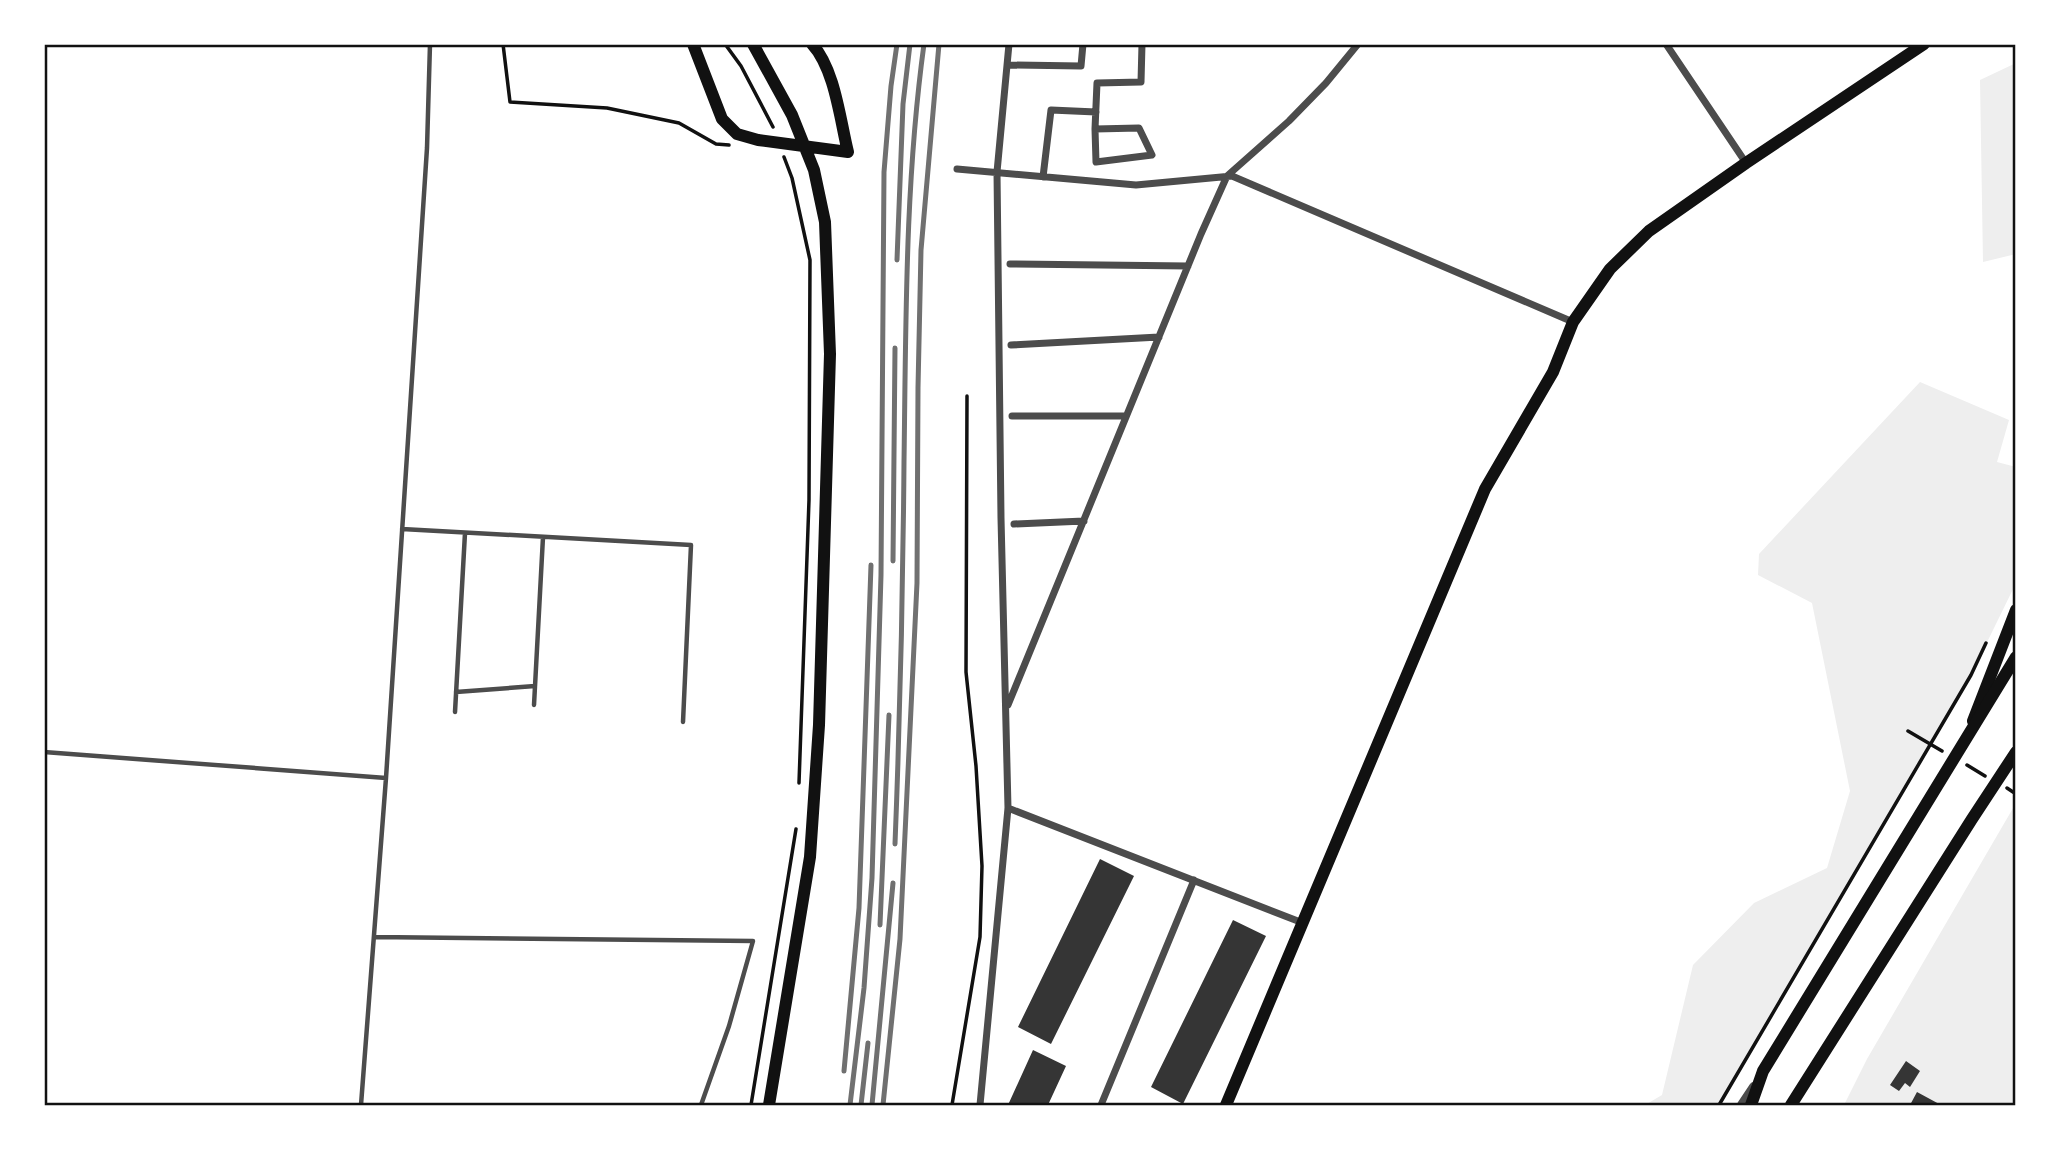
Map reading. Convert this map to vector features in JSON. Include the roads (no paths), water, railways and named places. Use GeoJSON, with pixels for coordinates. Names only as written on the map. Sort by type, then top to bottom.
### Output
{"type":"FeatureCollection","features":[{"type":"Feature","properties":{"kind":"main road"},"geometry":{"type":"LineString","coordinates":[[693,44],[722,119],[737,134],[758,141],[853,153],[831,80],[812,44]]}},
{"type":"Feature","properties":{"kind":"main road"},"geometry":{"type":"LineString","coordinates":[[753,44],[793,115],[814,170],[825,222],[830,354],[819,725],[810,857],[769,1105]]}},
{"type":"Feature","properties":{"kind":"main road"},"geometry":{"type":"LineString","coordinates":[[1226,1105],[1485,489],[1553,372],[1573,322],[1610,269],[1649,231],[1924,44]]}},
{"type":"Feature","properties":{"kind":"main road"},"geometry":{"type":"LineString","coordinates":[[1969,732],[2016,610]]}},
{"type":"Feature","properties":{"kind":"main road"},"geometry":{"type":"LineString","coordinates":[[1751,1105],[1763,1071],[2016,657]]}},
{"type":"Feature","properties":{"kind":"main road"},"geometry":{"type":"LineString","coordinates":[[1791,1105],[2016,752]]}},
{"type":"Feature","properties":{"kind":"street"},"geometry":{"type":"LineString","coordinates":[[981,1105],[1009,808],[1001,518],[997,172],[1009,44]]}},
{"type":"Feature","properties":{"kind":"street"},"geometry":{"type":"LineString","coordinates":[[1007,65],[1081,66],[1083,44]]}},
{"type":"Feature","properties":{"kind":"street"},"geometry":{"type":"LineString","coordinates":[[1095,129],[1139,128],[1152,155],[1096,162],[1095,129],[1097,83],[1141,82],[1142,44]]}},
{"type":"Feature","properties":{"kind":"street"},"geometry":{"type":"LineString","coordinates":[[1006,709],[1227,176],[1289,121],[1326,83],[1358,44]]}},
{"type":"Feature","properties":{"kind":"street"},"geometry":{"type":"LineString","coordinates":[[1666,44],[1746,163]]}},
{"type":"Feature","properties":{"kind":"street"},"geometry":{"type":"LineString","coordinates":[[1043,177],[1051,110],[1096,112]]}},
{"type":"Feature","properties":{"kind":"street"},"geometry":{"type":"LineString","coordinates":[[957,169],[1136,185],[1232,176],[1573,322]]}},
{"type":"Feature","properties":{"kind":"street"},"geometry":{"type":"LineString","coordinates":[[1010,264],[1188,266]]}},
{"type":"Feature","properties":{"kind":"street"},"geometry":{"type":"LineString","coordinates":[[1011,345],[1159,337]]}},
{"type":"Feature","properties":{"kind":"street"},"geometry":{"type":"LineString","coordinates":[[1012,416],[1126,416]]}},
{"type":"Feature","properties":{"kind":"street"},"geometry":{"type":"LineString","coordinates":[[1014,524],[1084,521]]}},
{"type":"Feature","properties":{"kind":"street"},"geometry":{"type":"LineString","coordinates":[[1009,808],[1303,923]]}},
{"type":"Feature","properties":{"kind":"street"},"geometry":{"type":"LineString","coordinates":[[1101,1105],[1194,880]]}},
{"type":"Feature","properties":{"kind":"street"},"geometry":{"type":"LineString","coordinates":[[1742,1105],[1763,1071]]}},
{"type":"Feature","properties":{"kind":"lane"},"geometry":{"type":"LineString","coordinates":[[361,1105],[386,779],[427,148],[430,44]]}},
{"type":"Feature","properties":{"kind":"lane"},"geometry":{"type":"LineString","coordinates":[[402,529],[691,545],[683,722]]}},
{"type":"Feature","properties":{"kind":"lane"},"geometry":{"type":"LineString","coordinates":[[455,712],[464,533]]}},
{"type":"Feature","properties":{"kind":"lane"},"geometry":{"type":"LineString","coordinates":[[534,705],[543,537]]}},
{"type":"Feature","properties":{"kind":"lane"},"geometry":{"type":"LineString","coordinates":[[456,692],[535,687]]}},
{"type":"Feature","properties":{"kind":"lane"},"geometry":{"type":"LineString","coordinates":[[44,752],[386,779]]}},
{"type":"Feature","properties":{"kind":"lane"},"geometry":{"type":"LineString","coordinates":[[374,937],[752,941],[729,1026],[701,1105]]}},
{"type":"Feature","properties":{"kind":"railway"},"geometry":{"type":"LineString","coordinates":[[850,1105],[864,988],[872,878],[881,575],[884,172],[897,44]]}},
{"type":"Feature","properties":{"kind":"railway"},"geometry":{"type":"LineString","coordinates":[[897,260],[903,104],[910,44]]}},
{"type":"Feature","properties":{"kind":"railway"},"geometry":{"type":"LineString","coordinates":[[895,844],[908,253],[913,148],[924,44]]}},
{"type":"Feature","properties":{"kind":"railway"},"geometry":{"type":"LineString","coordinates":[[883,1105],[900,939],[917,583],[921,250],[939,44]]}},
{"type":"Feature","properties":{"kind":"railway"},"geometry":{"type":"LineString","coordinates":[[893,561],[895,348]]}},
{"type":"Feature","properties":{"kind":"railway"},"geometry":{"type":"LineString","coordinates":[[844,1071],[859,908],[871,565]]}},
{"type":"Feature","properties":{"kind":"railway"},"geometry":{"type":"LineString","coordinates":[[880,925],[889,715]]}},
{"type":"Feature","properties":{"kind":"railway"},"geometry":{"type":"LineString","coordinates":[[872,1105],[893,883]]}},
{"type":"Feature","properties":{"kind":"railway"},"geometry":{"type":"LineString","coordinates":[[861,1105],[868,1043]]}}]}
